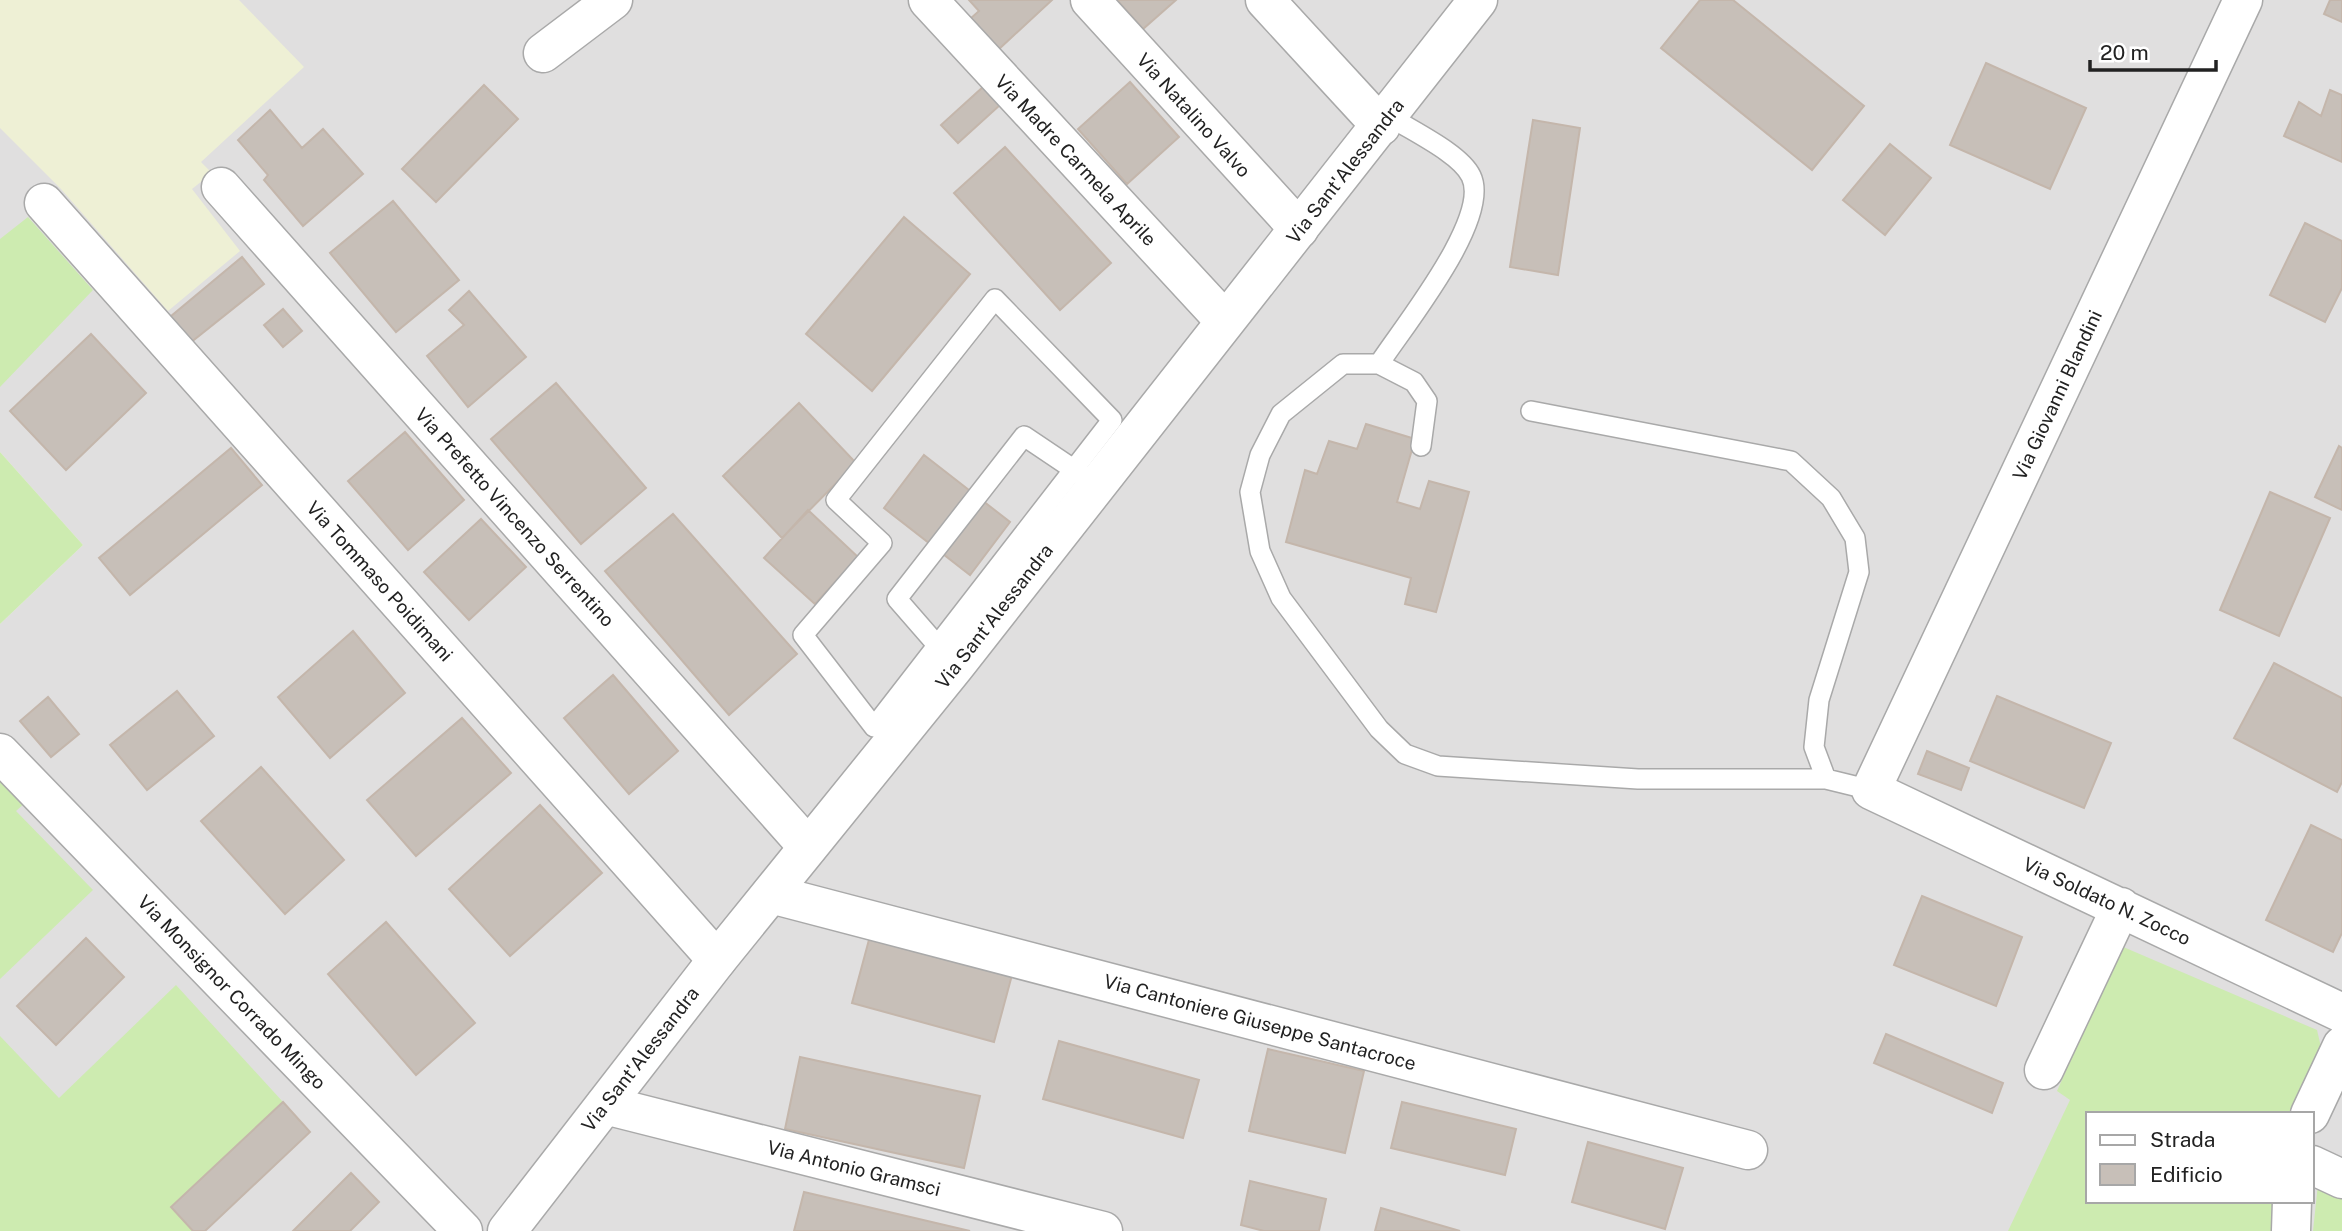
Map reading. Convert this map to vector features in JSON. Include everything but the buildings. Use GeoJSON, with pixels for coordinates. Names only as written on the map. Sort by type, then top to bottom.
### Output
{"type":"FeatureCollection","features":[{"type":"Feature","properties":{"kind":"street"},"geometry":{"type":"LineString","coordinates":[[543,53],[613,0]]}},
{"type":"Feature","properties":{"kind":"street","name":"Via Madre Carmela Aprile"},"geometry":{"type":"LineString","coordinates":[[928,0],[1224,320]]}},
{"type":"Feature","properties":{"kind":"street","name":"Via Natalino Valvo"},"geometry":{"type":"LineString","coordinates":[[1090,0],[1299,229]]}},
{"type":"Feature","properties":{"kind":"street"},"geometry":{"type":"LineString","coordinates":[[1265,0],[1385,121]]}},
{"type":"Feature","properties":{"kind":"street","name":"Via Giovanni Blandini"},"geometry":{"type":"LineString","coordinates":[[1871,790],[2244,0]]}},
{"type":"Feature","properties":{"kind":"street","name":"Via Sant'Alessandra"},"geometry":{"type":"LineString","coordinates":[[507,1231],[717,960],[808,848],[946,656],[1085,477],[1224,320],[1299,229],[1385,121],[1464,6]]}},
{"type":"Feature","properties":{"kind":"street","name":"Via Prefetto Vincenzo Serrentino"},"geometry":{"type":"LineString","coordinates":[[221,187],[808,848]]}},
{"type":"Feature","properties":{"kind":"street","name":"Via Tommaso Poidimani"},"geometry":{"type":"LineString","coordinates":[[44,203],[717,960]]}},
{"type":"Feature","properties":{"kind":"street","name":"Via Monsignor Corrado Mingo"},"geometry":{"type":"LineString","coordinates":[[0,753],[463,1231]]}},
{"type":"Feature","properties":{"kind":"street","name":"Via Soldato N. Zocco"},"geometry":{"type":"LineString","coordinates":[[1871,790],[2342,1013]]}},
{"type":"Feature","properties":{"kind":"street","name":"Via Cantoniere Giuseppe Santacroce"},"geometry":{"type":"LineString","coordinates":[[772,894],[1748,1150]]}},
{"type":"Feature","properties":{"kind":"street"},"geometry":{"type":"LineString","coordinates":[[2044,1070],[2121,907]]}},
{"type":"Feature","properties":{"kind":"street"},"geometry":{"type":"LineString","coordinates":[[2311,1112],[2342,1046]]}},
{"type":"Feature","properties":{"kind":"street","name":"Via Antonio Gramsci"},"geometry":{"type":"LineString","coordinates":[[605,1105],[1103,1231]]}},
{"type":"Feature","properties":{"kind":"street"},"geometry":{"type":"LineString","coordinates":[[2314,1166],[2342,1180]]}},
{"type":"Feature","properties":{"kind":"street"},"geometry":{"type":"LineString","coordinates":[[2291,1231],[2292,1203]]}},
{"type":"Feature","properties":{"kind":"lane"},"geometry":{"type":"LineString","coordinates":[[1379,364],[1457,249],[1469,225],[1474,201],[1472,177],[1458,160],[1385,121]]}},
{"type":"Feature","properties":{"kind":"lane"},"geometry":{"type":"LineString","coordinates":[[995,299],[1112,420],[1085,477],[1024,436],[897,599],[946,656],[874,727],[803,635],[882,543],[836,500],[995,299]]}},
{"type":"Feature","properties":{"kind":"lane"},"geometry":{"type":"LineString","coordinates":[[1421,446],[1427,401],[1414,383],[1379,364],[1343,364],[1281,414],[1260,455],[1251,492],[1260,551],[1281,598],[1379,729],[1405,754],[1438,766],[1638,779],[1826,779],[1871,790]]}},
{"type":"Feature","properties":{"kind":"lane"},"geometry":{"type":"LineString","coordinates":[[1531,411],[1791,461],[1831,498],[1855,538],[1859,572],[1819,700],[1814,747],[1826,779]]}},
{"type":"Feature","properties":{"kind":"shaded area"},"geometry":{"type":"Polygon","coordinates":[[[0,0],[2342,0],[2342,1231],[0,1231],[0,624],[83,545],[0,452],[0,0]]]}},
{"type":"Feature","properties":{"kind":"green space"},"geometry":{"type":"Polygon","coordinates":[[[0,0],[239,0],[304,67],[201,162],[212,173],[192,189],[240,251],[168,311],[61,189],[0,128],[0,0]]]}},
{"type":"Feature","properties":{"kind":"green space"},"geometry":{"type":"Polygon","coordinates":[[[28,217],[93,290],[0,387],[0,239],[28,217]]]}},
{"type":"Feature","properties":{"kind":"green space"},"geometry":{"type":"Polygon","coordinates":[[[0,452],[83,545],[0,624],[0,452]]]}},
{"type":"Feature","properties":{"kind":"green space"},"geometry":{"type":"Polygon","coordinates":[[[0,775],[26,802],[16,811],[93,890],[0,979],[0,775]]]}},
{"type":"Feature","properties":{"kind":"green space"},"geometry":{"type":"Polygon","coordinates":[[[2121,946],[2317,1030],[2321,1047],[2291,1112],[2086,1112],[2086,1203],[2281,1203],[2276,1231],[2008,1231],[2070,1100],[2057,1091],[2121,946]]]}},
{"type":"Feature","properties":{"kind":"green space"},"geometry":{"type":"Polygon","coordinates":[[[176,985],[283,1102],[171,1207],[193,1231],[0,1231],[0,1036],[59,1098],[176,985]]]}},
{"type":"Feature","properties":{"kind":"green space"},"geometry":{"type":"Polygon","coordinates":[[[2318,1184],[2342,1196],[2342,1231],[2313,1231],[2318,1184]]]}}]}
